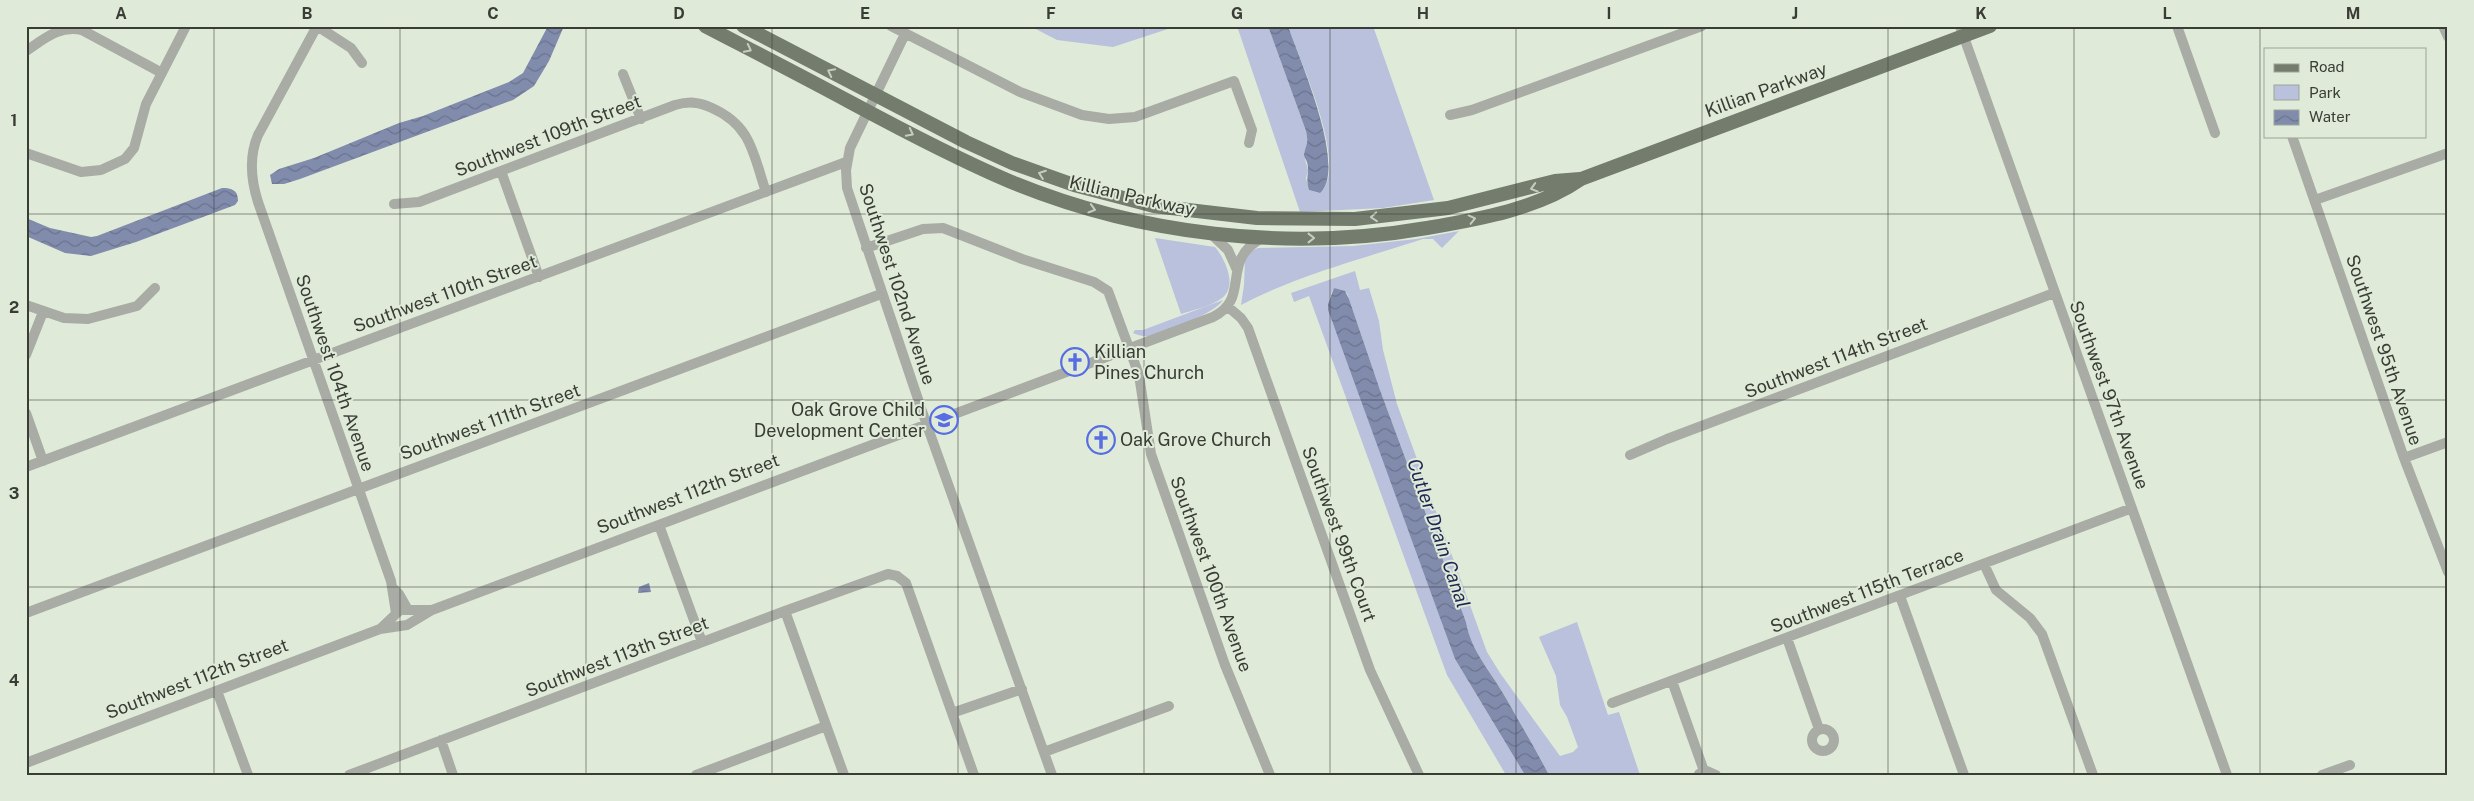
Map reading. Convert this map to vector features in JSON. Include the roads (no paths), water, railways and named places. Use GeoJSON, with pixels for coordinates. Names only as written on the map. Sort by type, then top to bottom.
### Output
{"type":"FeatureCollection","features":[{"type":"Feature","properties":{"kind":"main road","name":"Killian Parkway"},"geometry":{"type":"LineString","coordinates":[[705,26],[866,111],[974,165],[1027,188],[1122,217],[1209,232],[1262,237],[1357,236],[1444,225],[1490,215],[1553,196],[1581,179],[1962,31]]}},
{"type":"Feature","properties":{"kind":"main road","name":"Killian Parkway"},"geometry":{"type":"LineString","coordinates":[[743,26],[990,153],[1046,176],[1142,203],[1218,215],[1294,220],[1393,216],[1466,204],[1555,181],[1581,179]]}},
{"type":"Feature","properties":{"kind":"main road"},"geometry":{"type":"LineString","coordinates":[[1962,31],[1990,26]]}},
{"type":"Feature","properties":{"kind":"street"},"geometry":{"type":"LineString","coordinates":[[26,153],[70,170],[85,172],[116,164],[125,159],[132,151],[143,110],[186,26]]}},
{"type":"Feature","properties":{"kind":"street"},"geometry":{"type":"LineString","coordinates":[[317,26],[351,48],[362,62]]}},
{"type":"Feature","properties":{"kind":"street","name":"Southwest 104th Avenue"},"geometry":{"type":"LineString","coordinates":[[317,26],[258,135],[252,166],[256,197],[394,589],[408,610]]}},
{"type":"Feature","properties":{"kind":"street"},"geometry":{"type":"LineString","coordinates":[[891,26],[1020,92],[1090,118],[1118,119],[1135,117],[1234,81],[1252,130],[1248,143]]}},
{"type":"Feature","properties":{"kind":"street"},"geometry":{"type":"LineString","coordinates":[[1450,115],[1481,107],[1702,26]]}},
{"type":"Feature","properties":{"kind":"street"},"geometry":{"type":"LineString","coordinates":[[2177,26],[2215,133]]}},
{"type":"Feature","properties":{"kind":"street"},"geometry":{"type":"LineString","coordinates":[[2443,26],[2448,37]]}},
{"type":"Feature","properties":{"kind":"street"},"geometry":{"type":"LineString","coordinates":[[26,51],[58,31],[69,28],[82,30],[162,72]]}},
{"type":"Feature","properties":{"kind":"street","name":"Southwest 97th Avenue"},"geometry":{"type":"LineString","coordinates":[[1962,31],[2227,775]]}},
{"type":"Feature","properties":{"kind":"street","name":"Southwest 102nd Avenue"},"geometry":{"type":"LineString","coordinates":[[904,34],[850,148],[846,162],[850,200],[926,424],[1052,775]]}},
{"type":"Feature","properties":{"kind":"street"},"geometry":{"type":"LineString","coordinates":[[623,74],[640,119]]}},
{"type":"Feature","properties":{"kind":"street","name":"Southwest 109th Street"},"geometry":{"type":"LineString","coordinates":[[394,204],[415,203],[687,102],[700,103],[713,108],[732,119],[746,134],[766,192]]}},
{"type":"Feature","properties":{"kind":"street","name":"Southwest 95th Avenue"},"geometry":{"type":"LineString","coordinates":[[2293,138],[2404,458],[2448,572]]}},
{"type":"Feature","properties":{"kind":"street"},"geometry":{"type":"LineString","coordinates":[[2315,200],[2448,153]]}},
{"type":"Feature","properties":{"kind":"street","name":"Southwest 110th Street"},"geometry":{"type":"LineString","coordinates":[[26,467],[846,162]]}},
{"type":"Feature","properties":{"kind":"street"},"geometry":{"type":"LineString","coordinates":[[501,171],[539,277]]}},
{"type":"Feature","properties":{"kind":"street","name":"Southwest 100th Avenue"},"geometry":{"type":"LineString","coordinates":[[866,248],[923,229],[943,228],[1022,259],[1094,282],[1105,288],[1110,294],[1143,391],[1146,434],[1151,454],[1225,665],[1270,775]]}},
{"type":"Feature","properties":{"kind":"street"},"geometry":{"type":"LineString","coordinates":[[1209,232],[1228,250],[1237,270]]}},
{"type":"Feature","properties":{"kind":"street"},"geometry":{"type":"LineString","coordinates":[[1227,306],[1235,292],[1237,270],[1244,250],[1262,237]]}},
{"type":"Feature","properties":{"kind":"street"},"geometry":{"type":"LineString","coordinates":[[26,305],[43,312],[76,319],[100,317],[137,306],[155,288]]}},
{"type":"Feature","properties":{"kind":"street","name":"Southwest 114th Street"},"geometry":{"type":"LineString","coordinates":[[1630,455],[1667,439],[2054,293]]}},
{"type":"Feature","properties":{"kind":"street","name":"Southwest 111th Street"},"geometry":{"type":"LineString","coordinates":[[26,613],[881,294]]}},
{"type":"Feature","properties":{"kind":"street","name":"Southwest 112th Street"},"geometry":{"type":"LineString","coordinates":[[411,622],[432,610],[1213,317],[1227,306]]}},
{"type":"Feature","properties":{"kind":"street","name":"Southwest 99th Court"},"geometry":{"type":"LineString","coordinates":[[1227,306],[1245,323],[1250,334],[1370,670],[1420,775]]}},
{"type":"Feature","properties":{"kind":"street"},"geometry":{"type":"LineString","coordinates":[[26,355],[43,312]]}},
{"type":"Feature","properties":{"kind":"street"},"geometry":{"type":"LineString","coordinates":[[26,413],[43,461]]}},
{"type":"Feature","properties":{"kind":"street"},"geometry":{"type":"LineString","coordinates":[[2404,458],[2448,442]]}},
{"type":"Feature","properties":{"kind":"street","name":"Southwest 115th Terrace"},"geometry":{"type":"LineString","coordinates":[[1612,703],[2132,508]]}},
{"type":"Feature","properties":{"kind":"street"},"geometry":{"type":"LineString","coordinates":[[659,525],[702,642]]}},
{"type":"Feature","properties":{"kind":"street"},"geometry":{"type":"LineString","coordinates":[[1984,564],[1996,590],[2030,618],[2042,634],[2093,775]]}},
{"type":"Feature","properties":{"kind":"street","name":"Southwest 113th Street"},"geometry":{"type":"LineString","coordinates":[[349,775],[785,610],[884,575],[897,576],[906,583],[952,713]]}},
{"type":"Feature","properties":{"kind":"street","name":"Southwest 104th Avenue"},"geometry":{"type":"LineString","coordinates":[[394,589],[392,596],[395,614]]}},
{"type":"Feature","properties":{"kind":"street"},"geometry":{"type":"LineString","coordinates":[[1900,596],[1964,775]]}},
{"type":"Feature","properties":{"kind":"street"},"geometry":{"type":"LineString","coordinates":[[402,609],[408,610],[412,617],[411,622],[405,626],[400,626],[395,620],[395,614],[402,609]]}},
{"type":"Feature","properties":{"kind":"street","name":"Southwest 112th Street"},"geometry":{"type":"LineString","coordinates":[[408,610],[432,610]]}},
{"type":"Feature","properties":{"kind":"street"},"geometry":{"type":"LineString","coordinates":[[785,610],[844,775]]}},
{"type":"Feature","properties":{"kind":"street","name":"Southwest 112th Street"},"geometry":{"type":"LineString","coordinates":[[380,629],[395,614]]}},
{"type":"Feature","properties":{"kind":"street","name":"Southwest 112th Street"},"geometry":{"type":"LineString","coordinates":[[26,763],[380,629],[400,626]]}},
{"type":"Feature","properties":{"kind":"street"},"geometry":{"type":"LineString","coordinates":[[1787,638],[1819,729]]}},
{"type":"Feature","properties":{"kind":"street"},"geometry":{"type":"LineString","coordinates":[[1672,681],[1701,773],[1711,771],[1716,775]]}},
{"type":"Feature","properties":{"kind":"street"},"geometry":{"type":"LineString","coordinates":[[974,775],[952,713],[1022,689]]}},
{"type":"Feature","properties":{"kind":"street"},"geometry":{"type":"LineString","coordinates":[[217,691],[248,775]]}},
{"type":"Feature","properties":{"kind":"street"},"geometry":{"type":"LineString","coordinates":[[1044,752],[1169,706]]}},
{"type":"Feature","properties":{"kind":"street"},"geometry":{"type":"LineString","coordinates":[[696,775],[826,726]]}},
{"type":"Feature","properties":{"kind":"street"},"geometry":{"type":"LineString","coordinates":[[442,740],[453,775]]}},
{"type":"Feature","properties":{"kind":"street"},"geometry":{"type":"LineString","coordinates":[[2322,775],[2350,765]]}},
{"type":"Feature","properties":{"kind":"water"},"geometry":{"type":"Polygon","coordinates":[[[548,26],[564,26],[549,61],[534,86],[513,100],[300,179],[284,184],[272,184],[270,175],[279,169],[314,158],[399,123],[423,116],[509,82],[523,73],[548,26]]]}},
{"type":"Feature","properties":{"kind":"water"},"geometry":{"type":"Polygon","coordinates":[[[1268,26],[1288,26],[1319,112],[1328,161],[1327,180],[1320,193],[1309,190],[1307,182],[1308,166],[1304,157],[1307,142],[1306,131],[1268,26]]]}},
{"type":"Feature","properties":{"kind":"water"},"geometry":{"type":"Polygon","coordinates":[[[222,188],[231,189],[236,192],[238,201],[235,205],[136,242],[91,256],[65,253],[26,236],[26,218],[50,228],[91,237],[222,188]]]}},
{"type":"Feature","properties":{"kind":"water"},"geometry":{"type":"Polygon","coordinates":[[[1334,288],[1345,291],[1349,299],[1380,390],[1477,653],[1507,700],[1549,775],[1525,775],[1455,659],[1328,310],[1328,304],[1334,288]]]}},
{"type":"Feature","properties":{"kind":"water"},"geometry":{"type":"Polygon","coordinates":[[[649,583],[651,592],[638,593],[639,587],[649,583]]]}},
{"type":"Feature","properties":{"kind":"place","name":"Killian Pines Church"},"geometry":{"type":"Point","coordinates":[1075,362]}},
{"type":"Feature","properties":{"kind":"place","name":"Oak Grove Child Development Center"},"geometry":{"type":"Point","coordinates":[944,420]}},
{"type":"Feature","properties":{"kind":"place","name":"Oak Grove Church"},"geometry":{"type":"Point","coordinates":[1101,440]}},
{"type":"Feature","properties":{"kind":"water label","name":"Cutler Drain Canal"},"geometry":{"type":"Point","coordinates":[1439,533]}}]}
